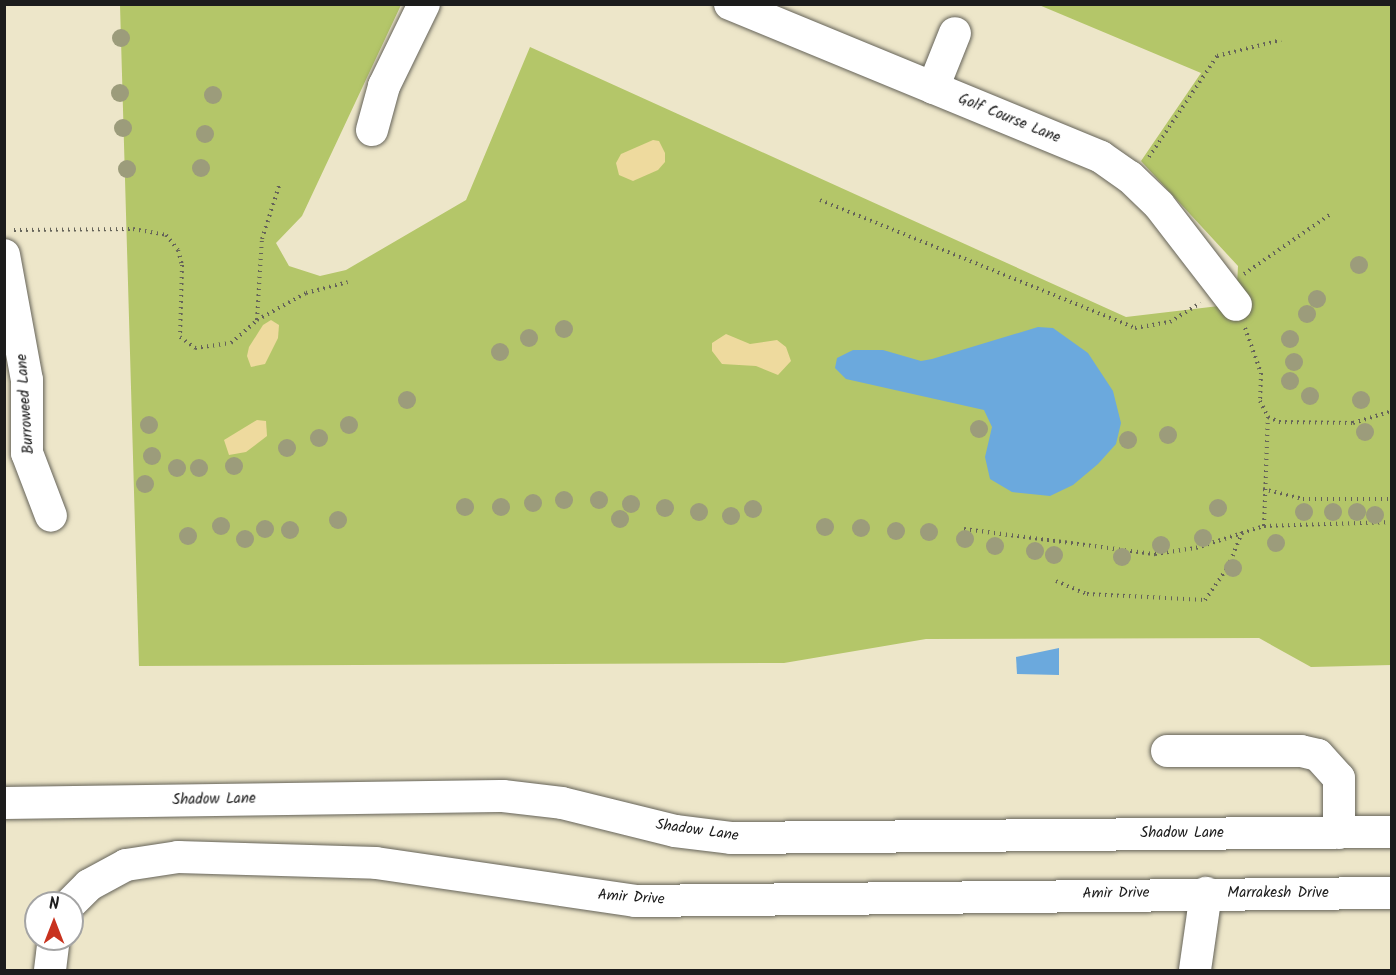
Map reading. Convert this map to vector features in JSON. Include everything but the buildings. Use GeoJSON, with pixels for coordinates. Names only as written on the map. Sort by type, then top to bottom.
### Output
{"type":"FeatureCollection","features":[{"type":"Feature","properties":{"kind":"street"},"geometry":{"type":"LineString","coordinates":[[372,130],[384,87],[424,4]]}},
{"type":"Feature","properties":{"kind":"street","name":"Golf Course Lane"},"geometry":{"type":"LineString","coordinates":[[730,4],[1101,157],[1135,181],[1159,205],[1230,296]]}},
{"type":"Feature","properties":{"kind":"street"},"geometry":{"type":"LineString","coordinates":[[933,88],[955,33]]}},
{"type":"Feature","properties":{"kind":"street","name":"Burroweed Lane"},"geometry":{"type":"LineString","coordinates":[[4,255],[10,321],[27,380],[27,453],[51,516]]}},
{"type":"Feature","properties":{"kind":"street"},"geometry":{"type":"LineString","coordinates":[[1167,751],[1300,751],[1318,755],[1339,778],[1338,833]]}},
{"type":"Feature","properties":{"kind":"street","name":"Shadow Lane"},"geometry":{"type":"LineString","coordinates":[[4,802],[503,796],[562,803],[675,831],[731,838],[1392,832]]}},
{"type":"Feature","properties":{"kind":"street","name":"Amir Drive"},"geometry":{"type":"LineString","coordinates":[[83,891],[89,885],[118,869],[148,860],[178,857],[376,863],[635,901],[1206,893]]}},
{"type":"Feature","properties":{"kind":"street","name":"Marrakesh Drive"},"geometry":{"type":"LineString","coordinates":[[1195,970],[1206,893],[1392,892]]}},
{"type":"Feature","properties":{"kind":"street"},"geometry":{"type":"LineString","coordinates":[[50,970],[52,951]]}},
{"type":"Feature","properties":{"kind":"path"},"geometry":{"type":"LineString","coordinates":[[1135,181],[1217,56],[1281,40]]}},
{"type":"Feature","properties":{"kind":"path"},"geometry":{"type":"LineString","coordinates":[[257,320],[262,239],[280,183]]}},
{"type":"Feature","properties":{"kind":"path"},"geometry":{"type":"LineString","coordinates":[[820,200],[1135,328],[1170,322],[1230,296],[1332,213]]}},
{"type":"Feature","properties":{"kind":"path"},"geometry":{"type":"LineString","coordinates":[[4,230],[133,229],[166,234],[178,250],[182,265],[178,325],[185,342],[206,348],[231,343],[257,320],[306,293],[348,282]]}},
{"type":"Feature","properties":{"kind":"path"},"geometry":{"type":"LineString","coordinates":[[1230,296],[1261,373],[1260,401],[1268,417],[1263,489],[1264,526]]}},
{"type":"Feature","properties":{"kind":"path"},"geometry":{"type":"LineString","coordinates":[[1268,417],[1279,422],[1353,423],[1392,411]]}},
{"type":"Feature","properties":{"kind":"path"},"geometry":{"type":"LineString","coordinates":[[1263,489],[1303,499],[1392,499]]}},
{"type":"Feature","properties":{"kind":"path"},"geometry":{"type":"LineString","coordinates":[[964,529],[1155,554],[1196,548],[1264,526],[1392,522]]}},
{"type":"Feature","properties":{"kind":"path"},"geometry":{"type":"LineString","coordinates":[[1056,581],[1087,594],[1206,600],[1228,567],[1242,532]]}},
{"type":"Feature","properties":{"kind":"green space"},"geometry":{"type":"Polygon","coordinates":[[[120,5],[401,5],[302,216],[276,243],[289,266],[320,276],[346,270],[466,200],[530,47],[1126,317],[1236,304],[1238,266],[1141,161],[1201,73],[1039,5],[1391,5],[1391,665],[1311,667],[1259,638],[926,639],[784,663],[139,666],[120,5]]]}},
{"type":"Feature","properties":{"kind":"sand"},"geometry":{"type":"Polygon","coordinates":[[[653,140],[659,141],[665,153],[665,162],[658,170],[633,181],[619,175],[616,163],[621,154],[653,140]]]}},
{"type":"Feature","properties":{"kind":"sand"},"geometry":{"type":"Polygon","coordinates":[[[271,320],[279,325],[278,338],[265,364],[251,367],[247,356],[249,347],[263,325],[271,320]]]}},
{"type":"Feature","properties":{"kind":"sand"},"geometry":{"type":"Polygon","coordinates":[[[726,334],[750,344],[777,340],[786,347],[791,361],[778,375],[756,366],[722,364],[712,351],[712,343],[726,334]]]}},
{"type":"Feature","properties":{"kind":"sand"},"geometry":{"type":"Polygon","coordinates":[[[257,420],[266,421],[267,436],[246,452],[229,455],[224,440],[257,420]]]}},
{"type":"Feature","properties":{"kind":"water"},"geometry":{"type":"Polygon","coordinates":[[[1038,327],[1053,328],[1088,353],[1113,391],[1121,423],[1116,444],[1098,464],[1073,485],[1050,496],[1012,492],[990,479],[985,457],[992,427],[984,410],[846,379],[835,368],[837,358],[853,350],[883,350],[921,361],[1038,327]]]}},
{"type":"Feature","properties":{"kind":"water"},"geometry":{"type":"Polygon","coordinates":[[[1059,648],[1059,675],[1017,674],[1016,657],[1059,648]]]}}]}
